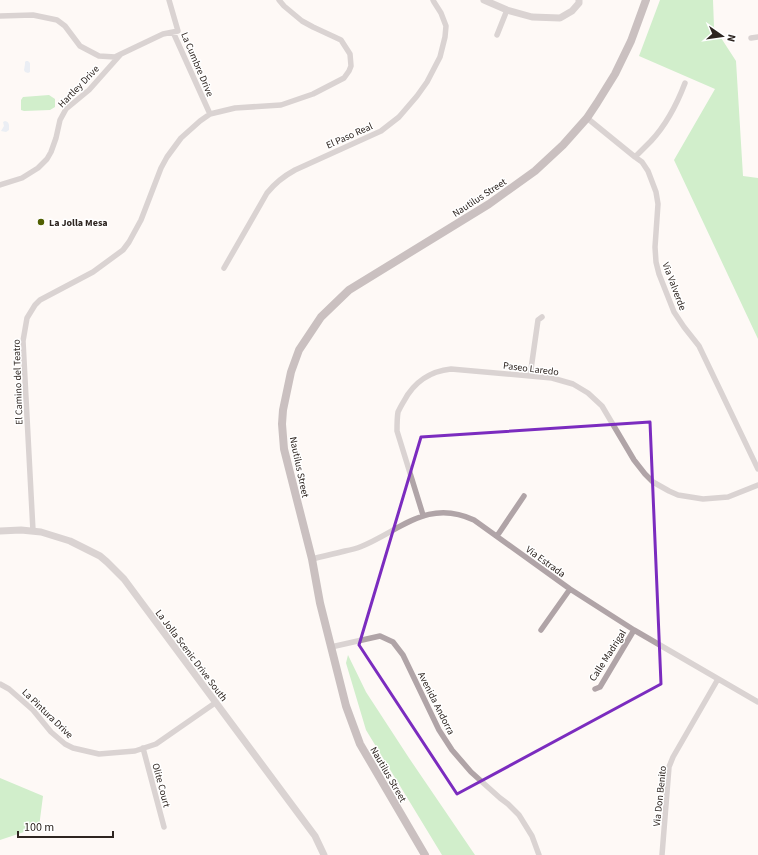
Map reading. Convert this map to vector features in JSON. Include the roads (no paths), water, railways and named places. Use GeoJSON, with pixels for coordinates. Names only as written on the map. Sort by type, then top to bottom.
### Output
{"type":"FeatureCollection","features":[{"type":"Feature","properties":{"kind":"main road","name":"Nautilus Street"},"geometry":{"type":"LineString","coordinates":[[425,855],[360,744],[346,706],[320,603],[312,559],[284,449],[282,424],[283,410],[292,372],[299,350],[321,317],[349,290],[489,204],[535,171],[563,146],[587,118],[614,74],[631,41],[646,0]]}},
{"type":"Feature","properties":{"kind":"street","name":"La Cumbre Drive"},"geometry":{"type":"LineString","coordinates":[[169,0],[178,31],[173,32],[210,114]]}},
{"type":"Feature","properties":{"kind":"street","name":"El Camino del Teatro"},"geometry":{"type":"LineString","coordinates":[[32,531],[23,341],[26,318],[40,300],[93,272],[123,250],[141,220],[161,168],[167,157],[181,138],[200,121],[210,114],[235,108],[281,105],[313,94],[344,78],[351,66],[350,54],[341,40],[302,21],[279,0]]}},
{"type":"Feature","properties":{"kind":"street","name":"El Paso Real"},"geometry":{"type":"LineString","coordinates":[[224,268],[267,193],[273,186],[295,170],[381,131],[399,117],[417,96],[427,82],[440,57],[445,37],[446,26],[441,13],[433,0]]}},
{"type":"Feature","properties":{"kind":"street"},"geometry":{"type":"LineString","coordinates":[[484,0],[507,10],[532,17],[560,18],[572,11],[579,0]]}},
{"type":"Feature","properties":{"kind":"street"},"geometry":{"type":"LineString","coordinates":[[497,35],[507,10]]}},
{"type":"Feature","properties":{"kind":"street"},"geometry":{"type":"LineString","coordinates":[[0,16],[33,15],[57,20],[65,26],[80,46],[99,56],[115,57],[121,54]]}},
{"type":"Feature","properties":{"kind":"street","name":"Hartley Drive"},"geometry":{"type":"LineString","coordinates":[[0,185],[22,178],[38,168],[47,159],[56,138],[60,120],[66,109],[89,90],[121,54],[163,34],[173,32]]}},
{"type":"Feature","properties":{"kind":"street"},"geometry":{"type":"LineString","coordinates":[[751,38],[758,37]]}},
{"type":"Feature","properties":{"kind":"street"},"geometry":{"type":"LineString","coordinates":[[635,157],[652,140],[665,123],[680,96],[685,83]]}},
{"type":"Feature","properties":{"kind":"street","name":"Via Valverde"},"geometry":{"type":"LineString","coordinates":[[587,118],[642,162],[648,171],[656,192],[658,204],[655,247],[656,262],[659,274],[674,312],[699,346],[758,469]]}},
{"type":"Feature","properties":{"kind":"street"},"geometry":{"type":"LineString","coordinates":[[530,376],[538,320],[542,317]]}},
{"type":"Feature","properties":{"kind":"street","name":"Paseo Laredo"},"geometry":{"type":"LineString","coordinates":[[423,515],[397,431],[397,421],[399,411],[408,393],[417,383],[442,370],[451,369],[552,378],[573,384],[588,393],[602,406],[634,460],[653,482],[669,492],[703,499],[728,497],[758,485]]}},
{"type":"Feature","properties":{"kind":"street"},"geometry":{"type":"LineString","coordinates":[[497,536],[524,496]]}},
{"type":"Feature","properties":{"kind":"street","name":"Via Estrada"},"geometry":{"type":"LineString","coordinates":[[312,559],[359,547],[389,533],[400,525],[423,515],[433,513],[452,513],[468,517],[497,536],[570,589],[634,630],[758,702]]}},
{"type":"Feature","properties":{"kind":"street","name":"La Jolla Scenic Drive South"},"geometry":{"type":"LineString","coordinates":[[0,531],[21,530],[42,532],[70,541],[100,556],[107,562],[124,579],[315,836],[324,855]]}},
{"type":"Feature","properties":{"kind":"street"},"geometry":{"type":"LineString","coordinates":[[541,630],[570,589]]}},
{"type":"Feature","properties":{"kind":"street","name":"Calle Madrigal"},"geometry":{"type":"LineString","coordinates":[[595,689],[600,687],[634,630]]}},
{"type":"Feature","properties":{"kind":"street","name":"Avenida Andorra"},"geometry":{"type":"LineString","coordinates":[[331,647],[380,636],[393,642],[403,656],[440,730],[452,750],[471,772],[519,815],[532,836],[538,855]]}},
{"type":"Feature","properties":{"kind":"street","name":"Via Don Benito"},"geometry":{"type":"LineString","coordinates":[[662,855],[669,767],[673,757],[718,679]]}},
{"type":"Feature","properties":{"kind":"street","name":"La Pintura Drive"},"geometry":{"type":"LineString","coordinates":[[0,684],[9,688],[33,710],[51,732],[65,744],[73,748],[99,754],[135,751],[156,744],[216,703]]}},
{"type":"Feature","properties":{"kind":"street","name":"Olite Court"},"geometry":{"type":"LineString","coordinates":[[143,748],[164,827]]}},
{"type":"Feature","properties":{"kind":"water"},"geometry":{"type":"Polygon","coordinates":[[[26,61],[30,63],[30,72],[28,73],[24,70],[26,61]]]}},
{"type":"Feature","properties":{"kind":"water"},"geometry":{"type":"Polygon","coordinates":[[[3,122],[8,122],[9,126],[9,130],[6,132],[1,131],[4,126],[3,122]]]}},
{"type":"Feature","properties":{"kind":"place","name":"La Jolla Mesa"},"geometry":{"type":"Point","coordinates":[41,222]}}]}
